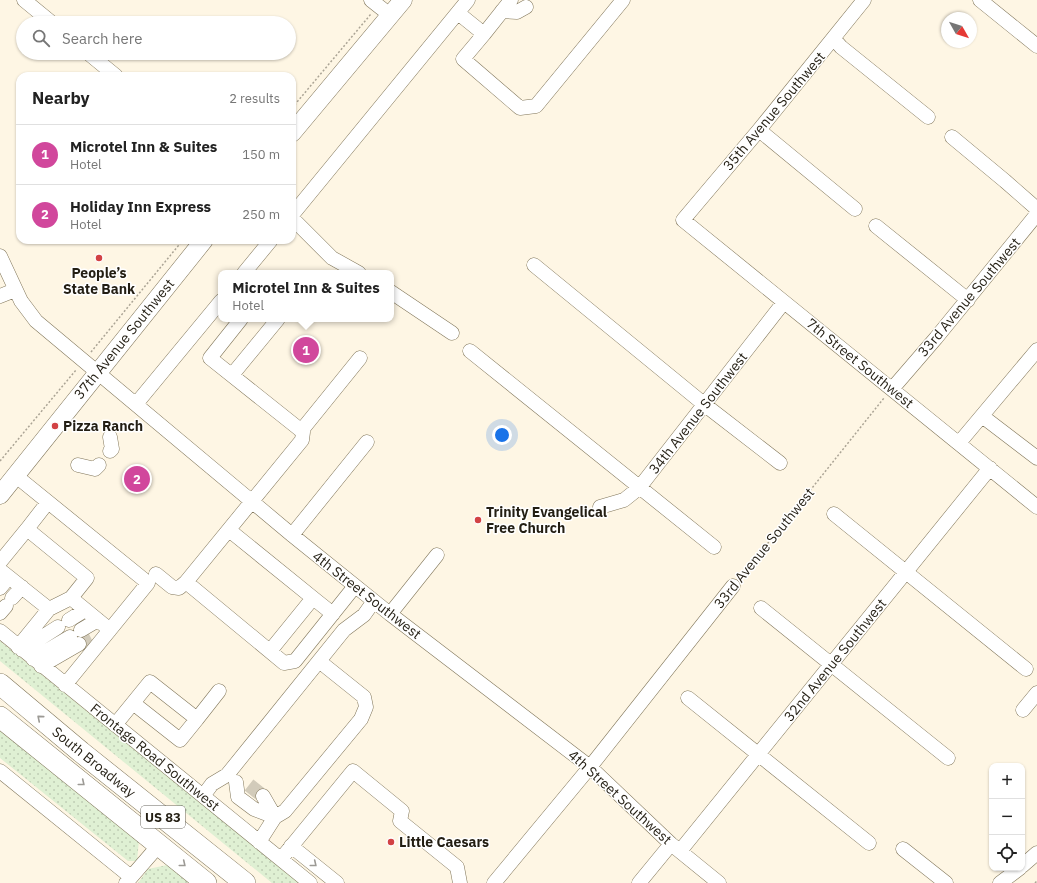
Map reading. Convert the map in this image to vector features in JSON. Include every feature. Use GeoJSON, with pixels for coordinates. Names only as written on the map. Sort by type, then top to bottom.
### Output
{"type":"FeatureCollection","features":[{"type":"Feature","properties":{"kind":"highway","name":"South Broadway"},"geometry":{"type":"LineString","coordinates":[[0,684],[81,752],[245,883]]}},
{"type":"Feature","properties":{"kind":"highway","name":"South Broadway"},"geometry":{"type":"LineString","coordinates":[[0,717],[206,883]]}},
{"type":"Feature","properties":{"kind":"highway"},"geometry":{"type":"LineString","coordinates":[[159,845],[168,837],[179,841],[229,883]]}},
{"type":"Feature","properties":{"kind":"main road"},"geometry":{"type":"LineString","coordinates":[[296,128],[403,0]]}},
{"type":"Feature","properties":{"kind":"main road","name":"37th Avenue Southwest"},"geometry":{"type":"LineString","coordinates":[[0,495],[201,244]]}},
{"type":"Feature","properties":{"kind":"street"},"geometry":{"type":"LineString","coordinates":[[24,0],[43,16]]}},
{"type":"Feature","properties":{"kind":"street"},"geometry":{"type":"LineString","coordinates":[[372,0],[390,15]]}},
{"type":"Feature","properties":{"kind":"street"},"geometry":{"type":"LineString","coordinates":[[296,210],[468,0]]}},
{"type":"Feature","properties":{"kind":"street"},"geometry":{"type":"LineString","coordinates":[[511,0],[463,59],[520,108],[536,106],[623,0]]}},
{"type":"Feature","properties":{"kind":"street","name":"35th Avenue Southwest"},"geometry":{"type":"LineString","coordinates":[[683,220],[834,39],[864,0]]}},
{"type":"Feature","properties":{"kind":"street"},"geometry":{"type":"LineString","coordinates":[[980,0],[1035,39]]}},
{"type":"Feature","properties":{"kind":"street"},"geometry":{"type":"LineString","coordinates":[[502,11],[517,12],[526,7]]}},
{"type":"Feature","properties":{"kind":"street"},"geometry":{"type":"LineString","coordinates":[[458,13],[484,34]]}},
{"type":"Feature","properties":{"kind":"street"},"geometry":{"type":"LineString","coordinates":[[834,39],[841,47],[928,117]]}},
{"type":"Feature","properties":{"kind":"street"},"geometry":{"type":"LineString","coordinates":[[97,60],[111,72]]}},
{"type":"Feature","properties":{"kind":"street"},"geometry":{"type":"LineString","coordinates":[[759,130],[855,209]]}},
{"type":"Feature","properties":{"kind":"street"},"geometry":{"type":"LineString","coordinates":[[952,137],[1037,209]]}},
{"type":"Feature","properties":{"kind":"street","name":"33rd Avenue Southwest"},"geometry":{"type":"LineString","coordinates":[[892,389],[968,300],[1037,214]]}},
{"type":"Feature","properties":{"kind":"street","name":"7th Street Southwest"},"geometry":{"type":"LineString","coordinates":[[683,220],[1037,507]]}},
{"type":"Feature","properties":{"kind":"street"},"geometry":{"type":"LineString","coordinates":[[296,222],[332,258],[354,270]]}},
{"type":"Feature","properties":{"kind":"street"},"geometry":{"type":"LineString","coordinates":[[876,226],[968,300]]}},
{"type":"Feature","properties":{"kind":"street"},"geometry":{"type":"LineString","coordinates":[[249,270],[268,244]]}},
{"type":"Feature","properties":{"kind":"street","name":"4th Street Southwest"},"geometry":{"type":"LineString","coordinates":[[0,256],[18,295],[36,321],[292,536],[390,614],[590,767],[675,848],[719,883]]}},
{"type":"Feature","properties":{"kind":"street"},"geometry":{"type":"LineString","coordinates":[[534,265],[705,405],[780,463]]}},
{"type":"Feature","properties":{"kind":"street"},"geometry":{"type":"LineString","coordinates":[[394,294],[452,333]]}},
{"type":"Feature","properties":{"kind":"street"},"geometry":{"type":"LineString","coordinates":[[0,296],[18,295]]}},
{"type":"Feature","properties":{"kind":"street","name":"34th Avenue Southwest"},"geometry":{"type":"LineString","coordinates":[[600,507],[624,500],[640,488],[784,302]]}},
{"type":"Feature","properties":{"kind":"street"},"geometry":{"type":"LineString","coordinates":[[136,404],[218,305]]}},
{"type":"Feature","properties":{"kind":"street"},"geometry":{"type":"LineString","coordinates":[[156,574],[172,587],[179,588],[186,582],[302,440],[303,432],[301,430],[210,358],[239,322]]}},
{"type":"Feature","properties":{"kind":"street"},"geometry":{"type":"LineString","coordinates":[[232,375],[276,322]]}},
{"type":"Feature","properties":{"kind":"street"},"geometry":{"type":"LineString","coordinates":[[959,443],[1037,350]]}},
{"type":"Feature","properties":{"kind":"street"},"geometry":{"type":"LineString","coordinates":[[470,351],[714,547]]}},
{"type":"Feature","properties":{"kind":"street"},"geometry":{"type":"LineString","coordinates":[[301,430],[360,358]]}},
{"type":"Feature","properties":{"kind":"street"},"geometry":{"type":"LineString","coordinates":[[982,416],[1037,458]]}},
{"type":"Feature","properties":{"kind":"street"},"geometry":{"type":"LineString","coordinates":[[110,437],[112,449],[110,451]]}},
{"type":"Feature","properties":{"kind":"street"},"geometry":{"type":"LineString","coordinates":[[292,536],[367,442]]}},
{"type":"Feature","properties":{"kind":"street"},"geometry":{"type":"LineString","coordinates":[[78,465],[96,469],[99,465]]}},
{"type":"Feature","properties":{"kind":"street","name":"32nd Avenue Southwest"},"geometry":{"type":"LineString","coordinates":[[639,883],[675,848],[758,754],[990,468]]}},
{"type":"Feature","properties":{"kind":"street"},"geometry":{"type":"LineString","coordinates":[[16,476],[148,583],[105,626],[65,685]]}},
{"type":"Feature","properties":{"kind":"street"},"geometry":{"type":"LineString","coordinates":[[0,562],[48,502]]}},
{"type":"Feature","properties":{"kind":"street"},"geometry":{"type":"LineString","coordinates":[[834,514],[1026,669]]}},
{"type":"Feature","properties":{"kind":"street"},"geometry":{"type":"LineString","coordinates":[[20,648],[49,609],[71,598],[87,578],[27,529]]}},
{"type":"Feature","properties":{"kind":"street"},"geometry":{"type":"LineString","coordinates":[[229,530],[333,614]]}},
{"type":"Feature","properties":{"kind":"street"},"geometry":{"type":"LineString","coordinates":[[390,614],[437,555]]}},
{"type":"Feature","properties":{"kind":"street"},"geometry":{"type":"LineString","coordinates":[[0,588],[5,573],[49,609]]}},
{"type":"Feature","properties":{"kind":"street"},"geometry":{"type":"LineString","coordinates":[[186,582],[284,663],[295,661],[355,586]]}},
{"type":"Feature","properties":{"kind":"street","name":"33rd Avenue Southwest"},"geometry":{"type":"LineString","coordinates":[[494,883],[590,767],[733,586]]}},
{"type":"Feature","properties":{"kind":"street"},"geometry":{"type":"LineString","coordinates":[[6,606],[22,587]]}},
{"type":"Feature","properties":{"kind":"street"},"geometry":{"type":"LineString","coordinates":[[71,598],[105,626]]}},
{"type":"Feature","properties":{"kind":"street"},"geometry":{"type":"LineString","coordinates":[[270,651],[312,598]]}},
{"type":"Feature","properties":{"kind":"street"},"geometry":{"type":"LineString","coordinates":[[203,796],[212,784],[231,778],[318,661],[344,630],[364,616],[374,601]]}},
{"type":"Feature","properties":{"kind":"street"},"geometry":{"type":"LineString","coordinates":[[761,608],[948,758]]}},
{"type":"Feature","properties":{"kind":"street"},"geometry":{"type":"LineString","coordinates":[[20,648],[64,624],[85,610]]}},
{"type":"Feature","properties":{"kind":"street"},"geometry":{"type":"LineString","coordinates":[[37,662],[80,637],[105,626]]}},
{"type":"Feature","properties":{"kind":"street","name":"Frontage Road Southwest"},"geometry":{"type":"LineString","coordinates":[[0,631],[310,883]]}},
{"type":"Feature","properties":{"kind":"street"},"geometry":{"type":"LineString","coordinates":[[259,842],[274,817],[285,811],[361,719],[366,707],[364,697],[318,661]]}},
{"type":"Feature","properties":{"kind":"street"},"geometry":{"type":"LineString","coordinates":[[115,725],[150,682],[197,719]]}},
{"type":"Feature","properties":{"kind":"street"},"geometry":{"type":"LineString","coordinates":[[133,703],[180,740],[220,691]]}},
{"type":"Feature","properties":{"kind":"street"},"geometry":{"type":"LineString","coordinates":[[1024,710],[1037,693]]}},
{"type":"Feature","properties":{"kind":"street"},"geometry":{"type":"LineString","coordinates":[[688,698],[869,843]]}},
{"type":"Feature","properties":{"kind":"street"},"geometry":{"type":"LineString","coordinates":[[281,859],[353,771],[402,811],[400,821],[457,867],[460,883]]}},
{"type":"Feature","properties":{"kind":"street"},"geometry":{"type":"LineString","coordinates":[[0,772],[128,880],[159,845]]}},
{"type":"Feature","properties":{"kind":"street"},"geometry":{"type":"LineString","coordinates":[[231,778],[250,785]]}},
{"type":"Feature","properties":{"kind":"street"},"geometry":{"type":"LineString","coordinates":[[231,778],[238,796],[254,809],[274,817]]}},
{"type":"Feature","properties":{"kind":"street"},"geometry":{"type":"LineString","coordinates":[[263,796],[274,817]]}},
{"type":"Feature","properties":{"kind":"street"},"geometry":{"type":"LineString","coordinates":[[291,846],[337,883]]}},
{"type":"Feature","properties":{"kind":"street"},"geometry":{"type":"LineString","coordinates":[[903,848],[946,883]]}},
{"type":"Feature","properties":{"kind":"street"},"geometry":{"type":"LineString","coordinates":[[1025,864],[1037,853]]}},
{"type":"Feature","properties":{"kind":"street"},"geometry":{"type":"LineString","coordinates":[[1000,883],[1016,871]]}},
{"type":"Feature","properties":{"kind":"path"},"geometry":{"type":"LineString","coordinates":[[296,103],[370,15]]}},
{"type":"Feature","properties":{"kind":"path"},"geometry":{"type":"LineString","coordinates":[[97,345],[180,244]]}},
{"type":"Feature","properties":{"kind":"path"},"geometry":{"type":"LineString","coordinates":[[0,461],[72,374]]}},
{"type":"Feature","properties":{"kind":"path","name":"33rd Avenue Southwest"},"geometry":{"type":"LineString","coordinates":[[733,586],[892,389]]}},
{"type":"Feature","properties":{"kind":"green space"},"geometry":{"type":"Polygon","coordinates":[[[0,641],[300,883],[272,883],[0,661],[0,641]]]}},
{"type":"Feature","properties":{"kind":"green space"},"geometry":{"type":"Polygon","coordinates":[[[0,727],[139,840],[137,861],[128,861],[0,758],[0,727]]]}},
{"type":"Feature","properties":{"kind":"green space"},"geometry":{"type":"Polygon","coordinates":[[[172,864],[195,883],[138,883],[148,869],[172,864]]]}},
{"type":"Feature","properties":{"kind":"tunnel"},"geometry":{"type":"LineString","coordinates":[[79,644],[91,638]]}},
{"type":"Feature","properties":{"kind":"tunnel"},"geometry":{"type":"LineString","coordinates":[[249,785],[263,796]]}},
{"type":"Feature","properties":{"kind":"place","name":"People’s State Bank"},"geometry":{"type":"Point","coordinates":[99,258]}},
{"type":"Feature","properties":{"kind":"place","name":"Microtel Inn & Suites"},"geometry":{"type":"Point","coordinates":[306,350]}},
{"type":"Feature","properties":{"kind":"place","name":"Pizza Ranch"},"geometry":{"type":"Point","coordinates":[55,426]}},
{"type":"Feature","properties":{"kind":"place","name":"Holiday Inn Express"},"geometry":{"type":"Point","coordinates":[137,479]}},
{"type":"Feature","properties":{"kind":"place","name":"Trinity Evangelical Free Church"},"geometry":{"type":"Point","coordinates":[478,520]}},
{"type":"Feature","properties":{"kind":"place","name":"Little Caesars"},"geometry":{"type":"Point","coordinates":[391,842]}}]}
